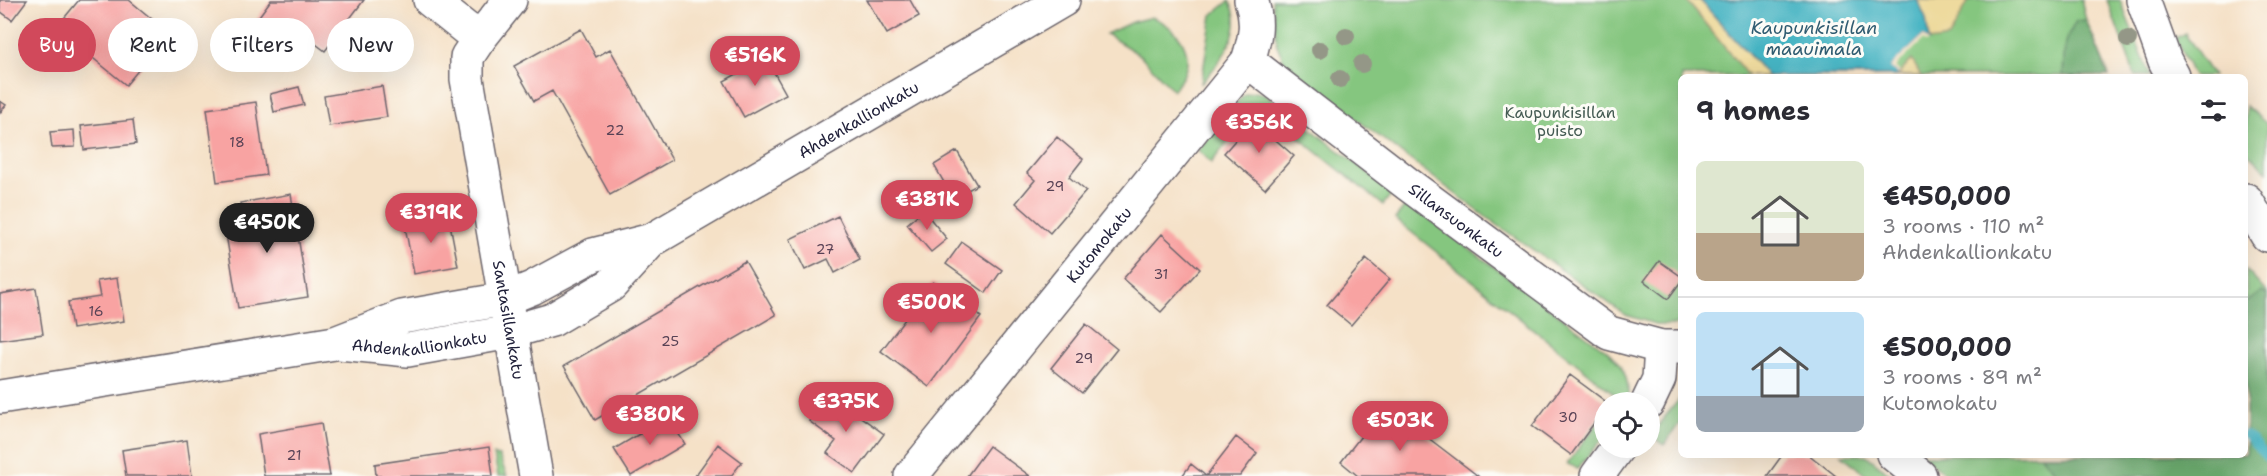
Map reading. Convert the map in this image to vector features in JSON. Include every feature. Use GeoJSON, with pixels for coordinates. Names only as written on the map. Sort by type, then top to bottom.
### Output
{"type":"FeatureCollection","features":[{"type":"Feature","properties":{"kind":"street"},"geometry":{"type":"LineString","coordinates":[[430,0],[478,39]]}},
{"type":"Feature","properties":{"kind":"street","name":"Santasillankatu"},"geometry":{"type":"LineString","coordinates":[[510,0],[478,39],[467,57],[467,79],[536,476]]}},
{"type":"Feature","properties":{"kind":"street","name":"Ahdenkallionkatu"},"geometry":{"type":"LineString","coordinates":[[0,397],[335,343],[402,316],[505,298],[532,288],[593,255],[652,240],[1063,0]]}},
{"type":"Feature","properties":{"kind":"street","name":"Kutomokatu"},"geometry":{"type":"LineString","coordinates":[[911,476],[1248,61],[1256,36],[1255,12],[1251,0]]}},
{"type":"Feature","properties":{"kind":"street"},"geometry":{"type":"LineString","coordinates":[[2143,0],[2165,62],[2172,74]]}},
{"type":"Feature","properties":{"kind":"street","name":"Sillansuonkatu"},"geometry":{"type":"LineString","coordinates":[[1248,61],[1409,185],[1609,333],[1671,347]]}},
{"type":"Feature","properties":{"kind":"street"},"geometry":{"type":"LineString","coordinates":[[2248,179],[2267,193]]}},
{"type":"Feature","properties":{"kind":"street"},"geometry":{"type":"LineString","coordinates":[[2248,203],[2267,235]]}},
{"type":"Feature","properties":{"kind":"street","name":"Ahdenkallionkatu"},"geometry":{"type":"LineString","coordinates":[[335,343],[408,350],[510,332],[552,320],[611,285],[652,240]]}},
{"type":"Feature","properties":{"kind":"street"},"geometry":{"type":"LineString","coordinates":[[1653,392],[1671,347]]}},
{"type":"Feature","properties":{"kind":"street"},"geometry":{"type":"LineString","coordinates":[[1597,476],[1610,458]]}},
{"type":"Feature","properties":{"kind":"street"},"geometry":{"type":"LineString","coordinates":[[1898,458],[1920,476]]}},
{"type":"Feature","properties":{"kind":"green space","name":"Kaupunkisillan puisto"},"geometry":{"type":"Polygon","coordinates":[[[1272,0],[2081,0],[2086,20],[2108,74],[1678,74],[1678,325],[1658,325],[1626,315],[1486,217],[1286,66],[1277,45],[1272,0]]]}},
{"type":"Feature","properties":{"kind":"green space"},"geometry":{"type":"Polygon","coordinates":[[[2107,0],[2120,0],[2149,74],[2134,74],[2107,0]]]}},
{"type":"Feature","properties":{"kind":"green space"},"geometry":{"type":"Polygon","coordinates":[[[1229,1],[1234,12],[1235,23],[1229,46],[1201,84],[1212,15],[1229,1]]]}},
{"type":"Feature","properties":{"kind":"green space"},"geometry":{"type":"Polygon","coordinates":[[[1152,17],[1173,30],[1185,48],[1186,68],[1173,90],[1140,55],[1106,34],[1132,22],[1152,17]]]}},
{"type":"Feature","properties":{"kind":"green space"},"geometry":{"type":"Polygon","coordinates":[[[2086,20],[2108,74],[2063,74],[2065,42],[2076,21],[2086,20]]]}},
{"type":"Feature","properties":{"kind":"green space"},"geometry":{"type":"Polygon","coordinates":[[[2185,33],[2212,74],[2192,74],[2175,38],[2185,33]]]}},
{"type":"Feature","properties":{"kind":"green space"},"geometry":{"type":"Polygon","coordinates":[[[1255,92],[1265,94],[1393,192],[1383,205],[1258,105],[1211,163],[1198,150],[1238,101],[1245,94],[1255,92]]]}},
{"type":"Feature","properties":{"kind":"green space"},"geometry":{"type":"Polygon","coordinates":[[[2248,108],[2267,124],[2267,172],[2248,153],[2248,108]]]}},
{"type":"Feature","properties":{"kind":"green space"},"geometry":{"type":"Polygon","coordinates":[[[1408,203],[1606,350],[1621,367],[1628,392],[1612,392],[1395,219],[1408,203]]]}},
{"type":"Feature","properties":{"kind":"green space"},"geometry":{"type":"Polygon","coordinates":[[[2248,272],[2267,293],[2267,476],[1948,476],[1925,458],[2248,458],[2248,272]]]}},
{"type":"Feature","properties":{"kind":"green space"},"geometry":{"type":"Polygon","coordinates":[[[2261,292],[2267,295],[2267,476],[2060,476],[2043,458],[2248,458],[2248,302],[2261,292]]]}},
{"type":"Feature","properties":{"kind":"green space"},"geometry":{"type":"Polygon","coordinates":[[[1678,401],[1678,425],[1664,445],[1660,442],[1660,423],[1678,401]]]}},
{"type":"Feature","properties":{"kind":"green space"},"geometry":{"type":"Polygon","coordinates":[[[1594,428],[1594,449],[1578,468],[1567,464],[1594,428]]]}},
{"type":"Feature","properties":{"kind":"green space"},"geometry":{"type":"Polygon","coordinates":[[[494,455],[499,456],[507,476],[498,476],[494,455]]]}},
{"type":"Feature","properties":{"kind":"green space"},"geometry":{"type":"Polygon","coordinates":[[[1846,458],[1870,458],[1892,476],[1868,476],[1846,458]]]}},
{"type":"Feature","properties":{"kind":"sand"},"geometry":{"type":"Polygon","coordinates":[[[1686,0],[1700,0],[1766,74],[1746,74],[1686,0]]]}},
{"type":"Feature","properties":{"kind":"sand"},"geometry":{"type":"Polygon","coordinates":[[[1917,0],[1969,0],[1949,38],[1929,41],[1926,20],[1917,0]]]}},
{"type":"Feature","properties":{"kind":"sand"},"geometry":{"type":"Polygon","coordinates":[[[1912,60],[1920,74],[1899,74],[1912,60]]]}},
{"type":"Feature","properties":{"kind":"water","name":"Kaupunkisillan maauimala"},"geometry":{"type":"Polygon","coordinates":[[[1700,0],[1917,0],[1926,19],[1929,41],[1923,36],[1891,67],[1897,74],[1766,74],[1700,0]]]}},
{"type":"Feature","properties":{"kind":"pier"},"geometry":{"type":"Polygon","coordinates":[[[1923,36],[1929,41],[1927,43],[1923,40],[1895,67],[1900,72],[1899,74],[1890,67],[1923,36]]]}},
{"type":"Feature","properties":{"kind":"building"},"geometry":{"type":"Polygon","coordinates":[[[0,0],[27,0],[12,20],[0,11],[0,0]]]}},
{"type":"Feature","properties":{"kind":"building"},"geometry":{"type":"Polygon","coordinates":[[[79,0],[129,0],[151,18],[108,18],[108,70],[96,61],[96,18],[64,18],[79,0]]]}},
{"type":"Feature","properties":{"kind":"building"},"geometry":{"type":"Polygon","coordinates":[[[271,0],[364,0],[350,18],[327,18],[327,48],[325,51],[315,43],[315,18],[258,18],[271,0]]]}},
{"type":"Feature","properties":{"kind":"building"},"geometry":{"type":"Polygon","coordinates":[[[867,0],[910,0],[919,16],[887,34],[867,0]]]}},
{"type":"Feature","properties":{"kind":"building"},"geometry":{"type":"Polygon","coordinates":[[[581,29],[596,57],[610,49],[672,160],[610,195],[552,91],[534,101],[514,66],[581,29]]]}},
{"type":"Feature","properties":{"kind":"building"},"geometry":{"type":"Polygon","coordinates":[[[766,58],[786,94],[744,117],[724,81],[766,58]]]}},
{"type":"Feature","properties":{"kind":"building"},"geometry":{"type":"Polygon","coordinates":[[[110,72],[137,72],[126,85],[110,72]]]}},
{"type":"Feature","properties":{"kind":"building"},"geometry":{"type":"Polygon","coordinates":[[[382,86],[387,117],[329,126],[324,96],[382,86]]]}},
{"type":"Feature","properties":{"kind":"building"},"geometry":{"type":"Polygon","coordinates":[[[299,87],[304,105],[274,112],[270,94],[299,87]]]}},
{"type":"Feature","properties":{"kind":"building"},"geometry":{"type":"Polygon","coordinates":[[[0,101],[6,105],[0,113],[0,101]]]}},
{"type":"Feature","properties":{"kind":"building"},"geometry":{"type":"Polygon","coordinates":[[[256,102],[266,175],[217,182],[207,109],[256,102]]]}},
{"type":"Feature","properties":{"kind":"building"},"geometry":{"type":"Polygon","coordinates":[[[133,120],[136,144],[84,150],[81,126],[133,120]]]}},
{"type":"Feature","properties":{"kind":"building"},"geometry":{"type":"Polygon","coordinates":[[[1253,120],[1294,156],[1265,189],[1224,153],[1253,120]]]}},
{"type":"Feature","properties":{"kind":"building"},"geometry":{"type":"Polygon","coordinates":[[[74,130],[75,147],[52,148],[50,132],[74,130]]]}},
{"type":"Feature","properties":{"kind":"building"},"geometry":{"type":"Polygon","coordinates":[[[1057,137],[1083,159],[1069,177],[1086,191],[1050,233],[1016,203],[1035,180],[1027,173],[1057,137]]]}},
{"type":"Feature","properties":{"kind":"building"},"geometry":{"type":"Polygon","coordinates":[[[957,151],[977,185],[953,198],[934,165],[957,151]]]}},
{"type":"Feature","properties":{"kind":"building"},"geometry":{"type":"Polygon","coordinates":[[[291,194],[308,297],[238,308],[226,234],[245,231],[240,203],[291,194]]]}},
{"type":"Feature","properties":{"kind":"building"},"geometry":{"type":"Polygon","coordinates":[[[923,210],[947,239],[931,252],[907,224],[923,210]]]}},
{"type":"Feature","properties":{"kind":"building"},"geometry":{"type":"Polygon","coordinates":[[[448,213],[458,266],[414,274],[404,221],[448,213]]]}},
{"type":"Feature","properties":{"kind":"building"},"geometry":{"type":"Polygon","coordinates":[[[838,216],[860,260],[835,273],[828,259],[805,270],[790,239],[838,216]]]}},
{"type":"Feature","properties":{"kind":"building"},"geometry":{"type":"Polygon","coordinates":[[[1162,234],[1200,269],[1161,312],[1123,279],[1162,234]]]}},
{"type":"Feature","properties":{"kind":"building"},"geometry":{"type":"Polygon","coordinates":[[[962,242],[1002,270],[986,293],[946,264],[962,242]]]}},
{"type":"Feature","properties":{"kind":"building"},"geometry":{"type":"Polygon","coordinates":[[[1366,259],[1390,279],[1351,325],[1327,305],[1366,259]]]}},
{"type":"Feature","properties":{"kind":"building"},"geometry":{"type":"Polygon","coordinates":[[[745,261],[776,315],[595,420],[564,366],[745,261]]]}},
{"type":"Feature","properties":{"kind":"building"},"geometry":{"type":"Polygon","coordinates":[[[1659,261],[1678,274],[1678,285],[1668,299],[1644,281],[1659,261]]]}},
{"type":"Feature","properties":{"kind":"building"},"geometry":{"type":"Polygon","coordinates":[[[117,278],[124,321],[72,329],[68,302],[100,297],[97,281],[117,278]]]}},
{"type":"Feature","properties":{"kind":"building"},"geometry":{"type":"Polygon","coordinates":[[[933,282],[981,317],[929,387],[881,351],[933,282]]]}},
{"type":"Feature","properties":{"kind":"building"},"geometry":{"type":"Polygon","coordinates":[[[36,288],[43,334],[0,340],[0,294],[36,288]]]}},
{"type":"Feature","properties":{"kind":"building"},"geometry":{"type":"Polygon","coordinates":[[[1086,324],[1117,349],[1082,393],[1051,368],[1086,324]]]}},
{"type":"Feature","properties":{"kind":"building"},"geometry":{"type":"Polygon","coordinates":[[[1570,375],[1594,393],[1594,423],[1571,455],[1532,426],[1570,375]]]}},
{"type":"Feature","properties":{"kind":"building"},"geometry":{"type":"Polygon","coordinates":[[[829,394],[884,434],[855,473],[827,453],[836,441],[809,421],[829,394]]]}},
{"type":"Feature","properties":{"kind":"building"},"geometry":{"type":"Polygon","coordinates":[[[1385,405],[1478,476],[1358,476],[1341,462],[1385,405]]]}},
{"type":"Feature","properties":{"kind":"building"},"geometry":{"type":"Polygon","coordinates":[[[668,417],[685,444],[631,476],[614,449],[668,417]]]}},
{"type":"Feature","properties":{"kind":"building"},"geometry":{"type":"Polygon","coordinates":[[[321,423],[330,476],[264,476],[258,434],[321,423]]]}},
{"type":"Feature","properties":{"kind":"building"},"geometry":{"type":"Polygon","coordinates":[[[1236,437],[1257,453],[1240,476],[1206,476],[1236,437]]]}},
{"type":"Feature","properties":{"kind":"building"},"geometry":{"type":"Polygon","coordinates":[[[187,440],[192,476],[126,476],[122,450],[187,440]]]}},
{"type":"Feature","properties":{"kind":"building"},"geometry":{"type":"Polygon","coordinates":[[[718,444],[742,462],[731,476],[695,476],[718,444]]]}},
{"type":"Feature","properties":{"kind":"building"},"geometry":{"type":"Polygon","coordinates":[[[989,446],[1030,476],[967,476],[989,446]]]}},
{"type":"Feature","properties":{"kind":"building"},"geometry":{"type":"Polygon","coordinates":[[[489,447],[493,476],[376,476],[375,464],[489,447]]]}},
{"type":"Feature","properties":{"kind":"building"},"geometry":{"type":"Polygon","coordinates":[[[1780,458],[1813,458],[1836,476],[1767,476],[1780,458]]]}},
{"type":"Feature","properties":{"kind":"building"},"geometry":{"type":"Polygon","coordinates":[[[1191,464],[1206,476],[1182,476],[1191,464]]]}},
{"type":"Feature","properties":{"kind":"waterway"},"geometry":{"type":"LineString","coordinates":[[2248,437],[2267,457]]}}]}
